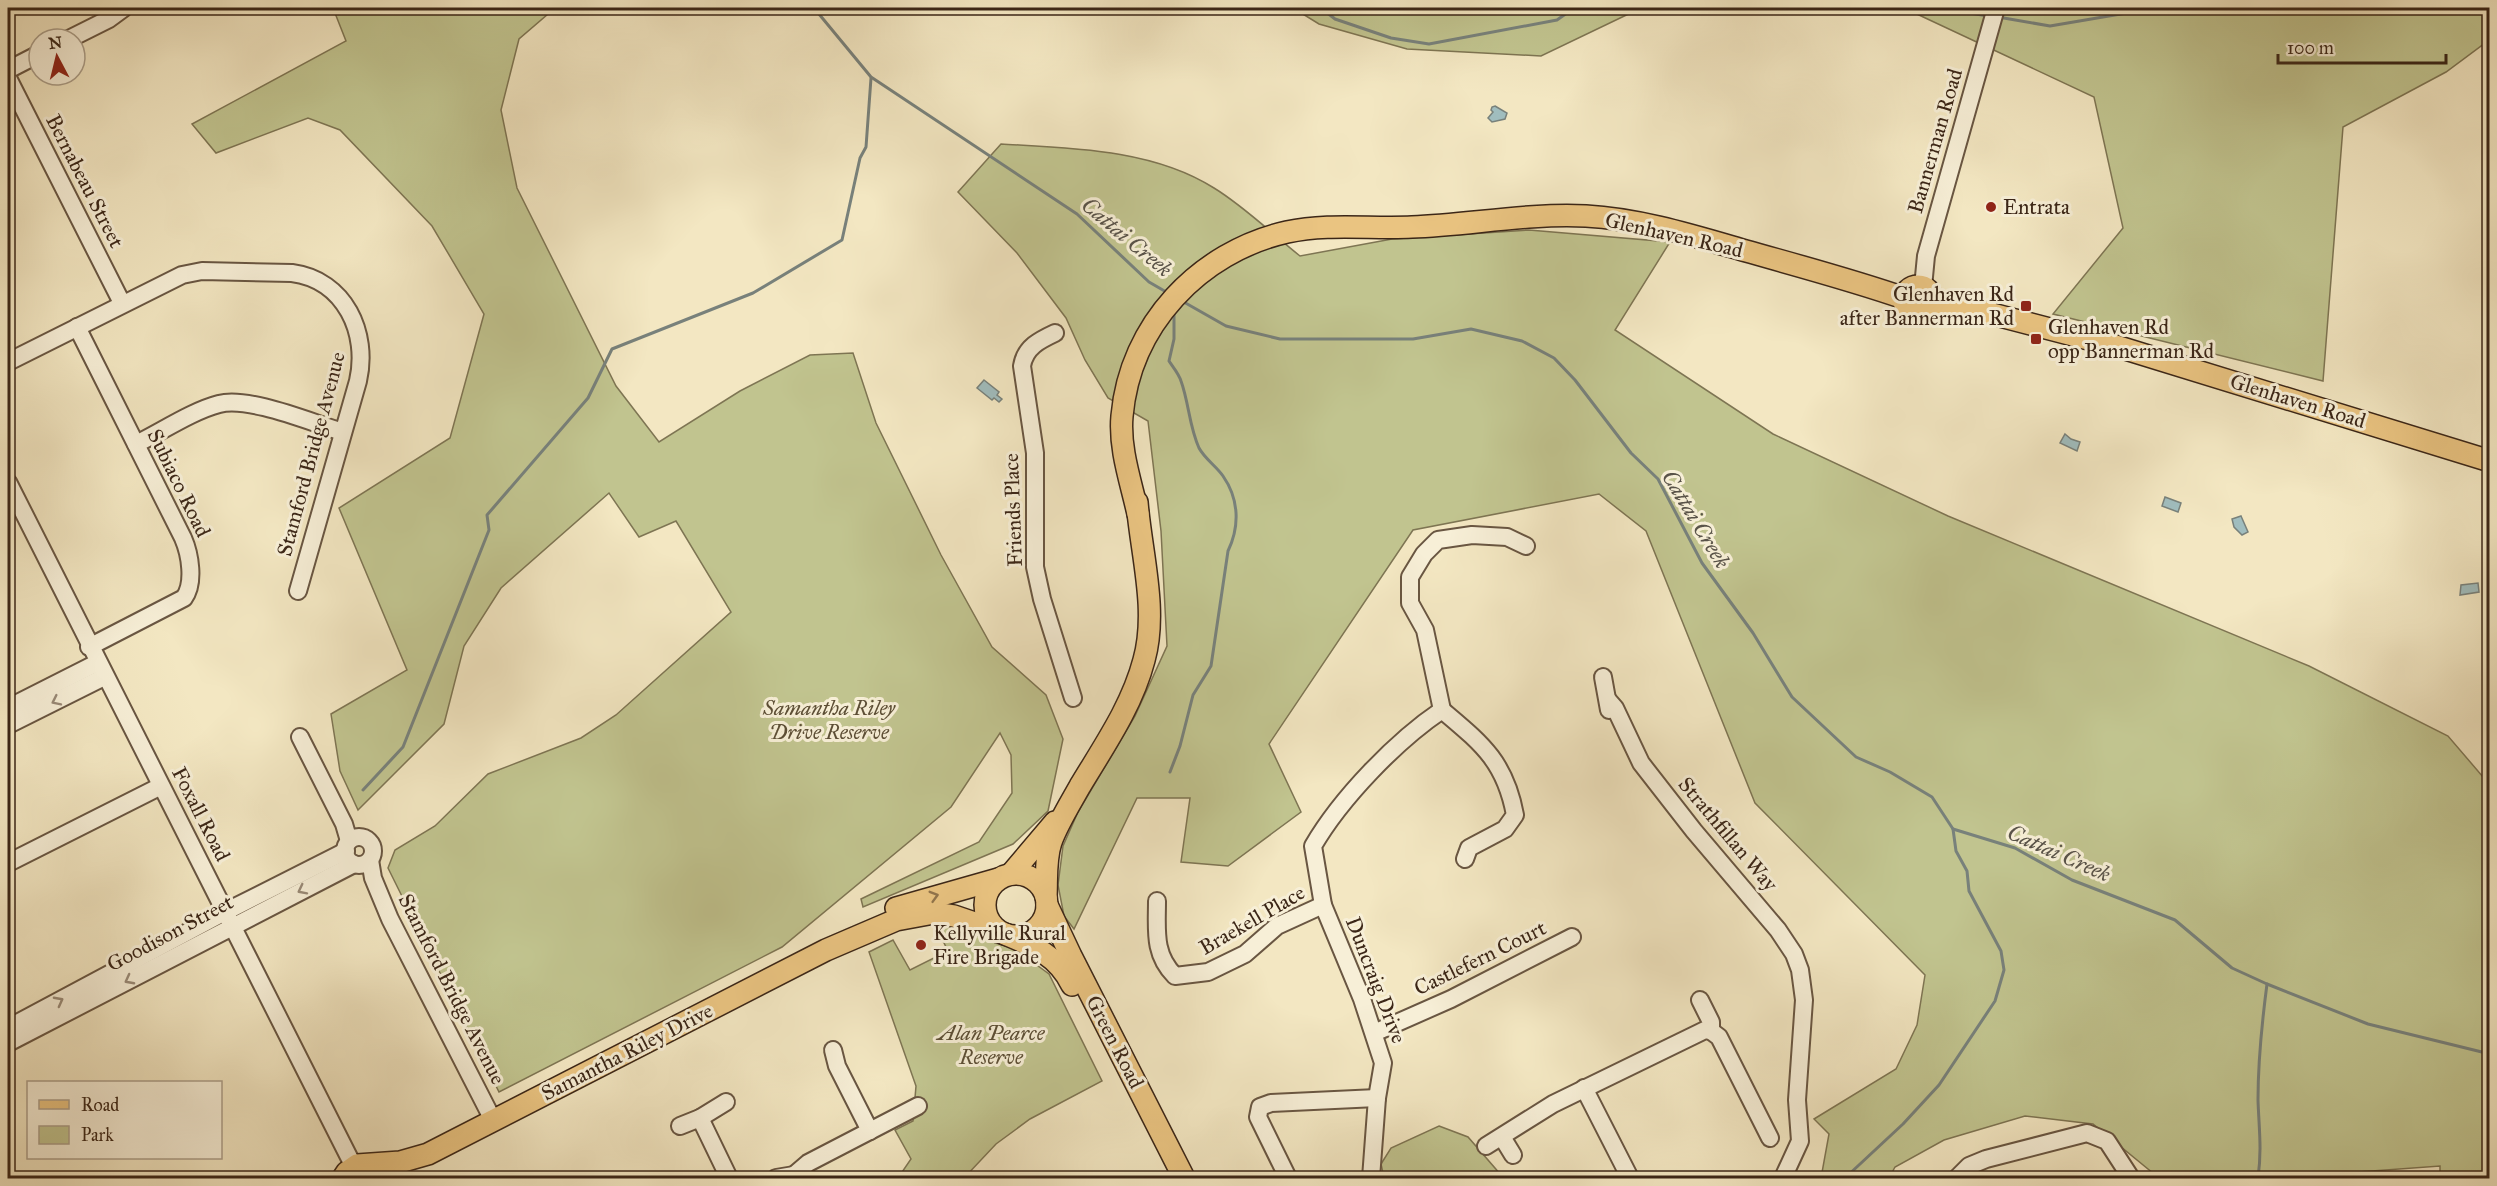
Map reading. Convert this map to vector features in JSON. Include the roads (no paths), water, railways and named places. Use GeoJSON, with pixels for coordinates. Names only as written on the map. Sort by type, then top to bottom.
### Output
{"type":"FeatureCollection","features":[{"type":"Feature","properties":{"kind":"main road","name":"Glenhaven Road"},"geometry":{"type":"LineString","coordinates":[[1047,901],[1048,858],[1051,842],[1067,808],[1122,715],[1144,662],[1148,638],[1148,604],[1138,514],[1122,442],[1122,416],[1127,386],[1145,351],[1156,318],[1196,283],[1253,254],[1288,243],[1366,228],[1442,225],[1535,217],[1584,216],[1619,219],[1701,238],[1868,285],[1904,298],[1907,309],[1913,314],[1925,312],[1927,296],[2119,346],[2490,461]]}},
{"type":"Feature","properties":{"kind":"main road","name":"Glenhaven Road"},"geometry":{"type":"LineString","coordinates":[[1005,876],[1067,808]]}},
{"type":"Feature","properties":{"kind":"main road"},"geometry":{"type":"LineString","coordinates":[[1022,874],[1041,886],[1047,901],[1045,915],[1040,925],[1033,931],[1014,936],[1001,932],[989,921],[984,904],[988,890],[1005,876],[1022,874]]}},
{"type":"Feature","properties":{"kind":"main road","name":"Samantha Riley Drive"},"geometry":{"type":"LineString","coordinates":[[826,950],[860,926],[896,908],[1005,876]]}},
{"type":"Feature","properties":{"kind":"main road","name":"Green Road"},"geometry":{"type":"LineString","coordinates":[[1047,901],[1071,956],[1184,1179]]}},
{"type":"Feature","properties":{"kind":"main road","name":"Samantha Riley Drive"},"geometry":{"type":"LineString","coordinates":[[365,1172],[428,1154],[826,950],[896,920],[915,915],[954,916],[1001,932]]}},
{"type":"Feature","properties":{"kind":"main road","name":"Green Road"},"geometry":{"type":"LineString","coordinates":[[1001,932],[1044,952],[1066,973],[1171,1179]]}},
{"type":"Feature","properties":{"kind":"main road","name":"Samantha Riley Drive"},"geometry":{"type":"LineString","coordinates":[[403,1179],[428,1154]]}},
{"type":"Feature","properties":{"kind":"street"},"geometry":{"type":"LineString","coordinates":[[87,30],[124,8]]}},
{"type":"Feature","properties":{"kind":"street","name":"Bannerman Road"},"geometry":{"type":"LineString","coordinates":[[1927,296],[1926,256],[1996,8]]}},
{"type":"Feature","properties":{"kind":"street"},"geometry":{"type":"LineString","coordinates":[[8,70],[27,60]]}},
{"type":"Feature","properties":{"kind":"street","name":"Bernabeau Street"},"geometry":{"type":"LineString","coordinates":[[8,78],[122,303]]}},
{"type":"Feature","properties":{"kind":"street","name":"Stamford Bridge Avenue"},"geometry":{"type":"LineString","coordinates":[[8,362],[182,275],[202,271],[292,273],[315,278],[325,284],[341,301],[361,340],[361,368],[298,591]]}},
{"type":"Feature","properties":{"kind":"street","name":"Subiaco Road"},"geometry":{"type":"LineString","coordinates":[[77,327],[186,545],[190,581],[188,593],[178,602],[89,647]]}},
{"type":"Feature","properties":{"kind":"street","name":"Friends Place"},"geometry":{"type":"LineString","coordinates":[[1055,333],[1030,348],[1023,357],[1022,366],[1035,453],[1035,567],[1042,598],[1073,698]]}},
{"type":"Feature","properties":{"kind":"street"},"geometry":{"type":"LineString","coordinates":[[136,444],[209,408],[234,402],[252,405],[343,432]]}},
{"type":"Feature","properties":{"kind":"street","name":"Foxall Road"},"geometry":{"type":"LineString","coordinates":[[8,482],[89,647],[229,919],[365,1172]]}},
{"type":"Feature","properties":{"kind":"street"},"geometry":{"type":"LineString","coordinates":[[1465,859],[1469,848],[1505,829],[1515,815],[1509,788],[1500,767],[1471,735],[1442,710],[1425,630],[1410,603],[1410,576],[1424,554],[1438,540],[1472,535],[1507,537],[1526,546]]}},
{"type":"Feature","properties":{"kind":"street"},"geometry":{"type":"LineString","coordinates":[[8,708],[101,670]]}},
{"type":"Feature","properties":{"kind":"street"},"geometry":{"type":"LineString","coordinates":[[8,725],[101,670]]}},
{"type":"Feature","properties":{"kind":"street","name":"Strathfillan Way"},"geometry":{"type":"LineString","coordinates":[[1603,677],[1608,700],[1615,708],[1641,762],[1778,930],[1794,954],[1800,970],[1804,1000],[1797,1100],[1800,1141],[1783,1179]]}},
{"type":"Feature","properties":{"kind":"street","name":"Duncraig Drive"},"geometry":{"type":"LineString","coordinates":[[1371,1179],[1377,1098],[1383,1063],[1362,999],[1323,905],[1313,846],[1323,828],[1341,805],[1413,729],[1442,710]]}},
{"type":"Feature","properties":{"kind":"street"},"geometry":{"type":"LineString","coordinates":[[300,737],[344,824],[356,853]]}},
{"type":"Feature","properties":{"kind":"street"},"geometry":{"type":"LineString","coordinates":[[8,863],[161,786]]}},
{"type":"Feature","properties":{"kind":"street","name":"Stamford Bridge Avenue"},"geometry":{"type":"LineString","coordinates":[[356,853],[373,878],[390,919],[493,1120]]}},
{"type":"Feature","properties":{"kind":"street","name":"Goodison Street"},"geometry":{"type":"LineString","coordinates":[[8,1028],[229,919],[356,853]]}},
{"type":"Feature","properties":{"kind":"street","name":"Braekell Place"},"geometry":{"type":"LineString","coordinates":[[1157,901],[1157,943],[1165,965],[1175,976],[1208,972],[1245,954],[1277,926],[1323,905]]}},
{"type":"Feature","properties":{"kind":"street","name":"Goodison Street"},"geometry":{"type":"LineString","coordinates":[[8,1043],[229,919]]}},
{"type":"Feature","properties":{"kind":"street","name":"Castlefern Court"},"geometry":{"type":"LineString","coordinates":[[1374,1033],[1451,999],[1572,937]]}},
{"type":"Feature","properties":{"kind":"street"},"geometry":{"type":"LineString","coordinates":[[1700,999],[1711,1022],[1711,1030]]}},
{"type":"Feature","properties":{"kind":"street"},"geometry":{"type":"LineString","coordinates":[[1486,1146],[1553,1104],[1584,1088],[1698,1031],[1711,1030],[1719,1037],[1770,1138]]}},
{"type":"Feature","properties":{"kind":"street"},"geometry":{"type":"LineString","coordinates":[[833,1050],[837,1066],[870,1131]]}},
{"type":"Feature","properties":{"kind":"street"},"geometry":{"type":"LineString","coordinates":[[1584,1088],[1630,1179]]}},
{"type":"Feature","properties":{"kind":"street"},"geometry":{"type":"LineString","coordinates":[[1288,1179],[1258,1118],[1260,1107],[1271,1103],[1377,1098]]}},
{"type":"Feature","properties":{"kind":"street"},"geometry":{"type":"LineString","coordinates":[[680,1125],[700,1118],[726,1102]]}},
{"type":"Feature","properties":{"kind":"street"},"geometry":{"type":"LineString","coordinates":[[776,1179],[797,1177],[808,1163],[918,1106]]}},
{"type":"Feature","properties":{"kind":"street"},"geometry":{"type":"LineString","coordinates":[[700,1118],[729,1179]]}},
{"type":"Feature","properties":{"kind":"street"},"geometry":{"type":"LineString","coordinates":[[1957,1179],[1969,1166],[1986,1159],[2087,1133],[2107,1141],[2132,1179]]}},
{"type":"Feature","properties":{"kind":"street"},"geometry":{"type":"LineString","coordinates":[[1502,1137],[1513,1155]]}},
{"type":"Feature","properties":{"kind":"water"},"geometry":{"type":"Polygon","coordinates":[[[1495,106],[1507,113],[1505,119],[1492,122],[1488,118],[1493,112],[1492,107],[1495,106]]]}},
{"type":"Feature","properties":{"kind":"water"},"geometry":{"type":"Polygon","coordinates":[[[984,380],[999,392],[997,395],[1002,399],[999,402],[994,398],[992,400],[977,388],[984,380]]]}},
{"type":"Feature","properties":{"kind":"water"},"geometry":{"type":"Polygon","coordinates":[[[2065,434],[2080,442],[2077,451],[2060,443],[2065,434]]]}},
{"type":"Feature","properties":{"kind":"water"},"geometry":{"type":"Polygon","coordinates":[[[2165,497],[2181,503],[2178,512],[2162,506],[2165,497]]]}},
{"type":"Feature","properties":{"kind":"water"},"geometry":{"type":"Polygon","coordinates":[[[2241,516],[2248,532],[2242,535],[2234,527],[2232,519],[2241,516]]]}},
{"type":"Feature","properties":{"kind":"water"},"geometry":{"type":"Polygon","coordinates":[[[2478,583],[2479,592],[2460,595],[2461,585],[2478,583]]]}},
{"type":"Feature","properties":{"kind":"waterway","name":"Cattai Creek"},"geometry":{"type":"LineString","coordinates":[[814,8],[871,77],[1077,214],[1149,282],[1168,293]]}},
{"type":"Feature","properties":{"kind":"waterway"},"geometry":{"type":"LineString","coordinates":[[1321,8],[1335,19],[1391,38],[1429,44],[1557,20],[1574,8]]}},
{"type":"Feature","properties":{"kind":"waterway"},"geometry":{"type":"LineString","coordinates":[[1940,8],[1988,16]]}},
{"type":"Feature","properties":{"kind":"waterway"},"geometry":{"type":"LineString","coordinates":[[1998,17],[2050,26],[2156,8]]}},
{"type":"Feature","properties":{"kind":"waterway"},"geometry":{"type":"LineString","coordinates":[[363,790],[403,747],[489,530],[487,515],[588,398],[612,349],[753,293],[842,240],[860,158],[866,147],[871,78]]}},
{"type":"Feature","properties":{"kind":"waterway","name":"Cattai Creek"},"geometry":{"type":"LineString","coordinates":[[1182,301],[1226,326],[1280,339],[1413,339],[1471,329],[1522,341],[1554,358],[1575,380],[1631,453],[1658,479],[1702,563],[1753,633],[1792,697],[1856,757],[1890,772],[1932,797],[1953,829],[2015,848],[2072,880],[2175,920],[2232,968],[2368,1024],[2490,1054]]}},
{"type":"Feature","properties":{"kind":"waterway"},"geometry":{"type":"LineString","coordinates":[[1170,772],[1180,746],[1193,695],[1211,666],[1228,551],[1236,522],[1232,494],[1220,472],[1199,448],[1181,381],[1169,361],[1174,339],[1174,311]]}},
{"type":"Feature","properties":{"kind":"waterway"},"geometry":{"type":"LineString","coordinates":[[1845,1178],[1903,1124],[1939,1085],[1995,1001],[2004,970],[2001,951],[1969,891],[1967,871],[1956,851],[1953,829]]}},
{"type":"Feature","properties":{"kind":"waterway"},"geometry":{"type":"LineString","coordinates":[[2258,1178],[2259,1070],[2267,984]]}},
{"type":"Feature","properties":{"kind":"place","name":"Entrata"},"geometry":{"type":"Point","coordinates":[1991,207]}},
{"type":"Feature","properties":{"kind":"place","name":"Glenhaven Rd after Bannerman Rd"},"geometry":{"type":"Point","coordinates":[2026,306]}},
{"type":"Feature","properties":{"kind":"place","name":"Glenhaven Rd opp Bannerman Rd"},"geometry":{"type":"Point","coordinates":[2036,339]}},
{"type":"Feature","properties":{"kind":"place","name":"Kellyville Rural Fire Brigade"},"geometry":{"type":"Point","coordinates":[921,945]}},
{"type":"Feature","properties":{"kind":"park label","name":"Samantha Riley Drive Reserve"},"geometry":{"type":"Point","coordinates":[829,720]}},
{"type":"Feature","properties":{"kind":"park label","name":"Alan Pearce Reserve"},"geometry":{"type":"Point","coordinates":[991,1045]}}]}
